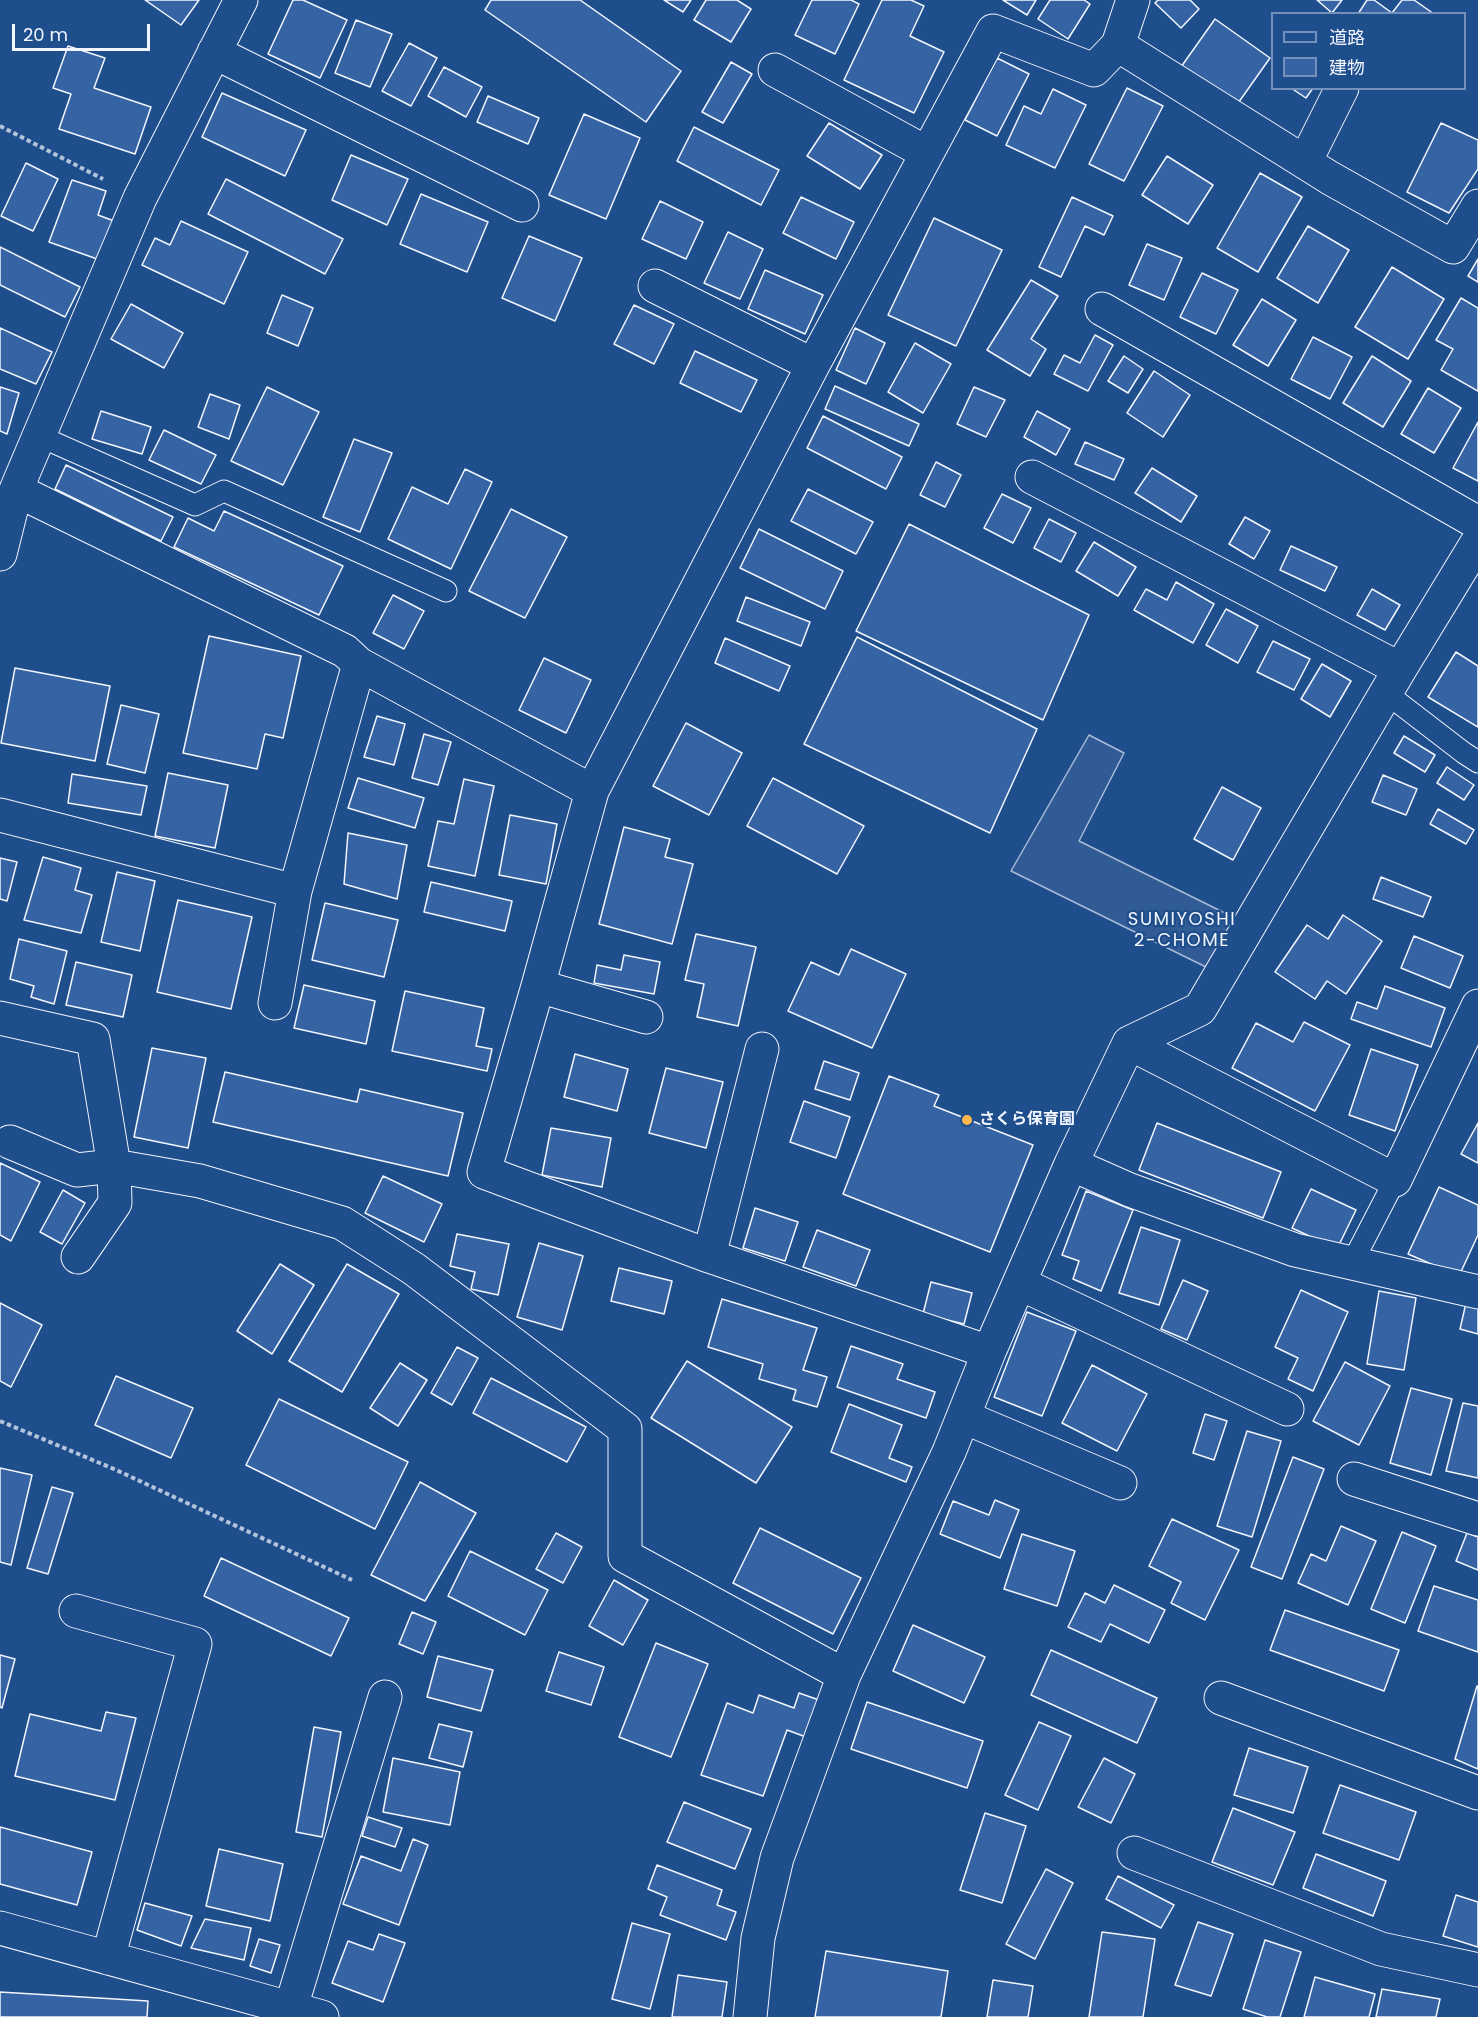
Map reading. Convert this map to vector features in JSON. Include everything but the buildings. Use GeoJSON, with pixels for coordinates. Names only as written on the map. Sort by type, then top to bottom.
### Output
{"type":"FeatureCollection","features":[{"type":"Feature","properties":{"kind":"street"},"geometry":{"type":"LineString","coordinates":[[0,555],[16,489],[140,198],[241,0]]}},
{"type":"Feature","properties":{"kind":"street"},"geometry":{"type":"LineString","coordinates":[[989,1352],[709,1256],[484,1172],[592,791],[813,365],[993,31],[1094,70],[1118,45],[1133,0]]}},
{"type":"Feature","properties":{"kind":"street"},"geometry":{"type":"LineString","coordinates":[[1118,45],[1305,162],[1454,247],[1478,206]]}},
{"type":"Feature","properties":{"kind":"street"},"geometry":{"type":"LineString","coordinates":[[214,52],[522,205]]}},
{"type":"Feature","properties":{"kind":"street"},"geometry":{"type":"LineString","coordinates":[[775,70],[927,153]]}},
{"type":"Feature","properties":{"kind":"street"},"geometry":{"type":"LineString","coordinates":[[1305,162],[1341,90]]}},
{"type":"Feature","properties":{"kind":"street"},"geometry":{"type":"LineString","coordinates":[[655,286],[813,365]]}},
{"type":"Feature","properties":{"kind":"street"},"geometry":{"type":"LineString","coordinates":[[1102,309],[1478,523]]}},
{"type":"Feature","properties":{"kind":"street"},"geometry":{"type":"LineString","coordinates":[[1032,477],[1393,681]]}},
{"type":"Feature","properties":{"kind":"street"},"geometry":{"type":"LineString","coordinates":[[16,489],[345,651],[359,664],[592,791]]}},
{"type":"Feature","properties":{"kind":"street"},"geometry":{"type":"LineString","coordinates":[[750,2017],[758,1938],[777,1858],[844,1675],[949,1452],[989,1352],[1071,1164],[1129,1043],[1200,1009],[1478,541]]}},
{"type":"Feature","properties":{"kind":"street"},"geometry":{"type":"LineString","coordinates":[[275,1003],[295,891],[359,664]]}},
{"type":"Feature","properties":{"kind":"street"},"geometry":{"type":"LineString","coordinates":[[0,815],[295,891]]}},
{"type":"Feature","properties":{"kind":"street"},"geometry":{"type":"LineString","coordinates":[[538,986],[646,1017]]}},
{"type":"Feature","properties":{"kind":"street"},"geometry":{"type":"LineString","coordinates":[[1129,1043],[1395,1180],[1478,1006]]}},
{"type":"Feature","properties":{"kind":"street"},"geometry":{"type":"LineString","coordinates":[[0,1018],[93,1039],[114,1166],[116,1203],[78,1257]]}},
{"type":"Feature","properties":{"kind":"street"},"geometry":{"type":"LineString","coordinates":[[709,1256],[762,1049]]}},
{"type":"Feature","properties":{"kind":"street"},"geometry":{"type":"LineString","coordinates":[[10,1142],[77,1170],[114,1166],[200,1181],[342,1223],[414,1269],[625,1429],[625,1556],[844,1675]]}},
{"type":"Feature","properties":{"kind":"street"},"geometry":{"type":"LineString","coordinates":[[1071,1164],[1130,1190],[1295,1250],[1478,1292]]}},
{"type":"Feature","properties":{"kind":"street"},"geometry":{"type":"LineString","coordinates":[[1019,1283],[1287,1409]]}},
{"type":"Feature","properties":{"kind":"street"},"geometry":{"type":"LineString","coordinates":[[964,1418],[1120,1483]]}},
{"type":"Feature","properties":{"kind":"street"},"geometry":{"type":"LineString","coordinates":[[1354,1479],[1478,1519]]}},
{"type":"Feature","properties":{"kind":"street"},"geometry":{"type":"LineString","coordinates":[[76,1611],[195,1644],[108,1958]]}},
{"type":"Feature","properties":{"kind":"street"},"geometry":{"type":"LineString","coordinates":[[0,1928],[301,2015],[384,1697]]}},
{"type":"Feature","properties":{"kind":"street"},"geometry":{"type":"LineString","coordinates":[[1221,1698],[1478,1793]]}},
{"type":"Feature","properties":{"kind":"street"},"geometry":{"type":"LineString","coordinates":[[1134,1853],[1381,1948],[1478,1970]]}},
{"type":"Feature","properties":{"kind":"lane"},"geometry":{"type":"LineString","coordinates":[[39,435],[195,505],[224,491],[446,591]]}},
{"type":"Feature","properties":{"kind":"lane"},"geometry":{"type":"LineString","coordinates":[[1393,681],[1464,753],[1478,762]]}},
{"type":"Feature","properties":{"kind":"lane"},"geometry":{"type":"LineString","coordinates":[[1352,1263],[1395,1180]]}},
{"type":"Feature","properties":{"kind":"path"},"geometry":{"type":"LineString","coordinates":[[0,126],[140,198]]}},
{"type":"Feature","properties":{"kind":"path"},"geometry":{"type":"LineString","coordinates":[[0,1420],[114,1469],[352,1580]]}},
{"type":"Feature","properties":{"kind":"shaded area"},"geometry":{"type":"Polygon","coordinates":[[[1089,735],[1124,753],[1079,841],[1235,918],[1208,968],[1011,871],[1089,735]]]}},
{"type":"Feature","properties":{"kind":"place","name":"さくら保育園"},"geometry":{"type":"Point","coordinates":[967,1120]}},
{"type":"Feature","properties":{"kind":"district","name":"SUMIYOSHI 2-CHOME"},"geometry":{"type":"Point","coordinates":[1182,930]}}]}
